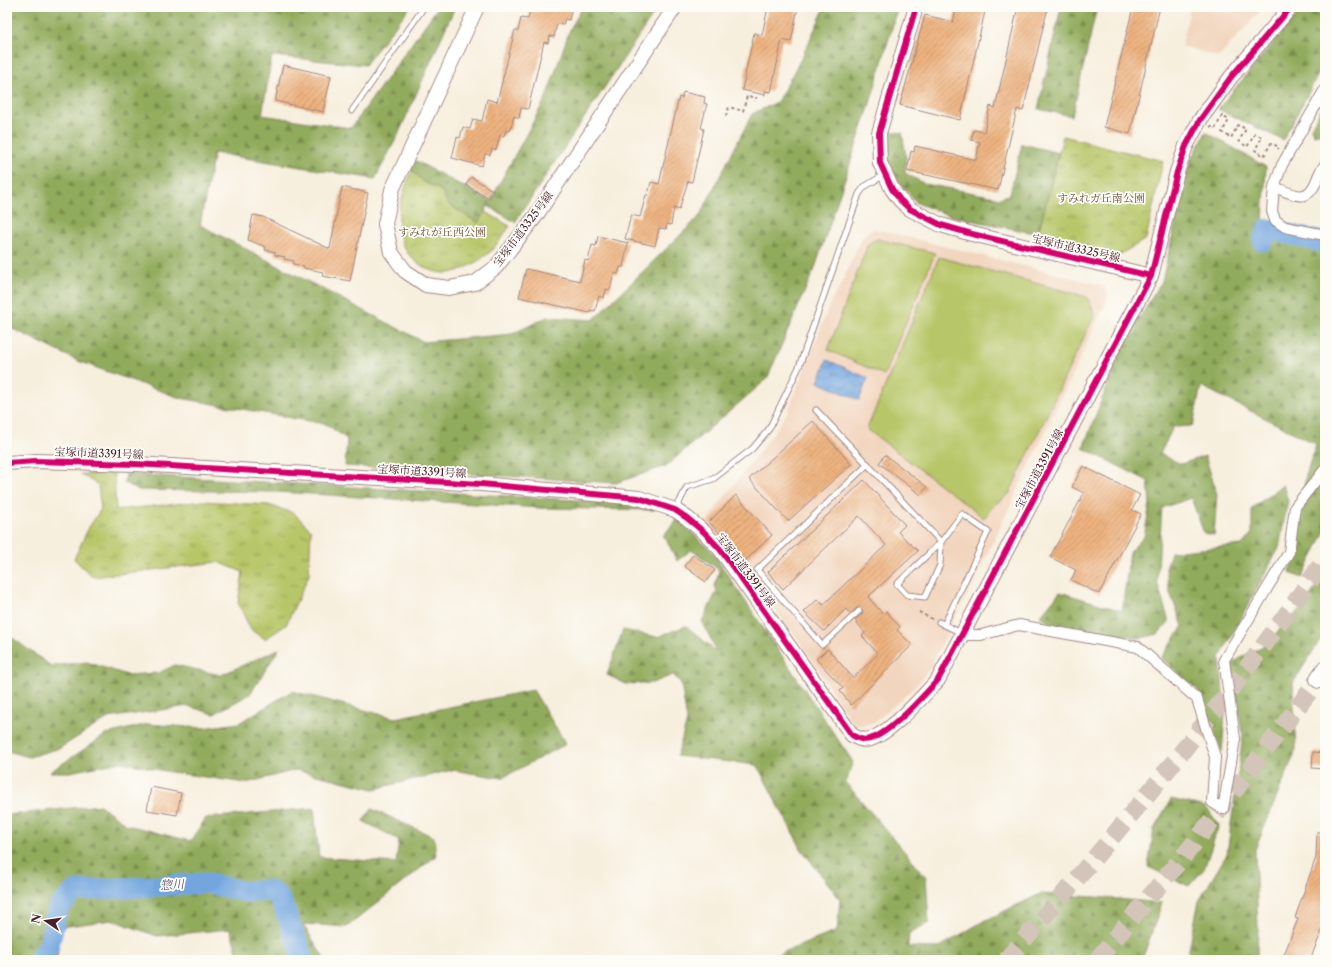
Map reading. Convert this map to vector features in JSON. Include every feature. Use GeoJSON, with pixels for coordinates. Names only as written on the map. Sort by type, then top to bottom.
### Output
{"type":"FeatureCollection","features":[{"type":"Feature","properties":{"kind":"street","name":"宝塚市道3325号線"},"geometry":{"type":"LineString","coordinates":[[477,7],[392,190],[385,224],[391,252],[405,271],[426,285],[450,288],[475,283],[496,267],[535,216],[675,7]]}},
{"type":"Feature","properties":{"kind":"street","name":"宝塚市道3325号線"},"geometry":{"type":"LineString","coordinates":[[916,7],[879,133],[880,163],[884,175],[892,188],[910,209],[941,225],[980,236],[1151,276]]}},
{"type":"Feature","properties":{"kind":"street"},"geometry":{"type":"LineString","coordinates":[[1151,276],[1177,172],[1186,146],[1200,120],[1230,78],[1292,7]]}},
{"type":"Feature","properties":{"kind":"street"},"geometry":{"type":"LineString","coordinates":[[1325,89],[1282,165],[1274,186],[1272,211],[1275,220],[1285,227],[1325,236]]}},
{"type":"Feature","properties":{"kind":"street"},"geometry":{"type":"LineString","coordinates":[[1274,186],[1298,196],[1307,195],[1312,190],[1321,169],[1325,165]]}},
{"type":"Feature","properties":{"kind":"street","name":"宝塚市道3391号線"},"geometry":{"type":"LineString","coordinates":[[7,463],[36,461],[135,464],[481,484],[639,498],[675,510],[699,528],[720,548],[852,735],[861,740],[870,739],[880,735],[922,699],[938,680],[1151,276]]}},
{"type":"Feature","properties":{"kind":"street"},"geometry":{"type":"LineString","coordinates":[[963,635],[981,635],[1019,625],[1138,647],[1197,699],[1215,757],[1212,802],[1223,809],[1235,739],[1224,660],[1289,552],[1295,507],[1325,469]]}},
{"type":"Feature","properties":{"kind":"lane"},"geometry":{"type":"LineString","coordinates":[[352,111],[424,7]]}},
{"type":"Feature","properties":{"kind":"lane"},"geometry":{"type":"LineString","coordinates":[[675,510],[687,487],[713,479],[752,449],[769,428],[799,367],[859,194],[864,187],[884,175]]}},
{"type":"Feature","properties":{"kind":"lane"},"geometry":{"type":"LineString","coordinates":[[816,410],[941,542],[940,565],[925,597],[907,595],[897,584],[941,542],[962,514],[988,532],[944,625]]}},
{"type":"Feature","properties":{"kind":"lane"},"geometry":{"type":"LineString","coordinates":[[859,610],[822,645],[757,570],[868,464]]}},
{"type":"Feature","properties":{"kind":"lane"},"geometry":{"type":"LineString","coordinates":[[939,622],[963,635]]}},
{"type":"Feature","properties":{"kind":"path"},"geometry":{"type":"LineString","coordinates":[[726,116],[729,107],[743,110],[747,96],[757,98]]}},
{"type":"Feature","properties":{"kind":"path"},"geometry":{"type":"LineString","coordinates":[[1215,129],[1222,116],[1229,120],[1222,132],[1231,138],[1238,125],[1246,129],[1239,142],[1247,147],[1255,134],[1262,137],[1255,150],[1264,156],[1272,143],[1279,147],[1275,153]]}},
{"type":"Feature","properties":{"kind":"path"},"geometry":{"type":"LineString","coordinates":[[919,612],[939,622]]}},
{"type":"Feature","properties":{"kind":"shaded area"},"geometry":{"type":"Polygon","coordinates":[[[1190,7],[1264,7],[1219,57],[1182,46],[1190,7]]]}},
{"type":"Feature","properties":{"kind":"shaded area"},"geometry":{"type":"Polygon","coordinates":[[[875,229],[1101,285],[1105,287],[1108,296],[999,530],[930,668],[915,687],[875,722],[861,726],[851,721],[804,647],[755,583],[705,523],[777,428],[788,411],[832,299],[840,287],[861,239],[866,233],[875,229]]]}},
{"type":"Feature","properties":{"kind":"green space"},"geometry":{"type":"Polygon","coordinates":[[[7,7],[410,7],[365,65],[272,56],[262,115],[351,128],[438,7],[455,7],[398,135],[375,179],[214,153],[200,225],[424,342],[512,334],[547,317],[593,320],[699,217],[752,114],[777,102],[801,59],[825,7],[898,7],[869,107],[816,265],[767,379],[666,466],[616,483],[345,466],[347,439],[326,424],[180,398],[78,361],[7,326],[7,7]]]}},
{"type":"Feature","properties":{"kind":"green space"},"geometry":{"type":"Polygon","coordinates":[[[582,7],[658,7],[515,222],[488,206],[478,223],[448,204],[442,191],[424,182],[409,168],[412,161],[418,162],[490,201],[546,98],[569,32],[582,7]]]}},
{"type":"Feature","properties":{"kind":"green space"},"geometry":{"type":"Polygon","coordinates":[[[1061,7],[1097,7],[1072,116],[1038,109],[1061,7]]]}},
{"type":"Feature","properties":{"kind":"green space"},"geometry":{"type":"Polygon","coordinates":[[[1303,7],[1325,7],[1325,62],[1283,140],[1218,109],[1303,7]]]}},
{"type":"Feature","properties":{"kind":"green space"},"geometry":{"type":"Polygon","coordinates":[[[1325,101],[1325,133],[1314,135],[1311,128],[1325,101]]]}},
{"type":"Feature","properties":{"kind":"green space"},"geometry":{"type":"Polygon","coordinates":[[[886,130],[902,133],[906,156],[905,173],[925,184],[1001,198],[1010,194],[1022,144],[1059,153],[1038,234],[951,216],[917,203],[897,179],[889,161],[886,130]]]}},
{"type":"Feature","properties":{"kind":"green space"},"geometry":{"type":"Polygon","coordinates":[[[1206,132],[1266,167],[1263,221],[1278,238],[1325,250],[1325,531],[1302,578],[1290,573],[1306,475],[1316,444],[1201,386],[1193,426],[1173,427],[1160,454],[1181,464],[1205,456],[1217,494],[1214,535],[1204,533],[1191,498],[1162,508],[1157,582],[1169,622],[1158,634],[1141,638],[1052,625],[1040,616],[1060,592],[1122,611],[1130,551],[1144,537],[1150,504],[1148,481],[1083,448],[1123,345],[1162,281],[1190,161],[1206,132]]]}},
{"type":"Feature","properties":{"kind":"green space","name":"すみれガ丘南公園"},"geometry":{"type":"Polygon","coordinates":[[[1063,136],[1163,161],[1146,239],[1119,255],[1038,234],[1063,136]]]}},
{"type":"Feature","properties":{"kind":"green space","name":"すみれが丘西公園"},"geometry":{"type":"Polygon","coordinates":[[[412,170],[510,226],[491,251],[471,265],[448,273],[441,273],[427,269],[415,261],[402,243],[398,225],[400,206],[405,187],[412,170]]]}},
{"type":"Feature","properties":{"kind":"green space"},"geometry":{"type":"Polygon","coordinates":[[[877,239],[935,253],[884,375],[828,350],[868,244],[877,239]]]}},
{"type":"Feature","properties":{"kind":"green space"},"geometry":{"type":"Polygon","coordinates":[[[939,257],[1087,297],[1095,314],[1009,494],[994,505],[984,518],[867,429],[939,257]]]}},
{"type":"Feature","properties":{"kind":"green space"},"geometry":{"type":"Polygon","coordinates":[[[114,473],[116,510],[203,501],[268,505],[294,513],[311,530],[309,575],[286,625],[265,639],[251,630],[238,603],[243,572],[218,562],[93,577],[74,559],[88,529],[101,509],[98,485],[80,474],[114,473]]]}},
{"type":"Feature","properties":{"kind":"green space"},"geometry":{"type":"Polygon","coordinates":[[[126,474],[628,503],[655,510],[540,508],[278,492],[139,490],[124,483],[126,474]]]}},
{"type":"Feature","properties":{"kind":"green space"},"geometry":{"type":"Polygon","coordinates":[[[1283,485],[1288,501],[1279,548],[1220,657],[1225,715],[1222,752],[1198,690],[1161,658],[1183,626],[1170,593],[1166,569],[1171,552],[1242,545],[1252,533],[1252,508],[1283,485]]]}},
{"type":"Feature","properties":{"kind":"green space"},"geometry":{"type":"Polygon","coordinates":[[[677,519],[711,550],[853,762],[846,783],[926,877],[929,923],[909,933],[908,947],[938,948],[982,922],[1040,894],[1096,897],[1162,903],[1143,957],[1144,960],[764,960],[837,931],[840,899],[802,850],[757,765],[677,756],[687,721],[681,683],[673,675],[652,683],[626,684],[607,675],[623,630],[657,637],[686,626],[717,652],[702,621],[717,591],[715,586],[719,570],[691,550],[677,561],[663,536],[677,519]]]}},
{"type":"Feature","properties":{"kind":"green space"},"geometry":{"type":"Polygon","coordinates":[[[1325,575],[1325,632],[1293,683],[1296,750],[1255,850],[1258,927],[1257,960],[1190,960],[1188,954],[1199,901],[1227,854],[1243,735],[1230,664],[1263,646],[1301,608],[1325,575]]]}},
{"type":"Feature","properties":{"kind":"green space"},"geometry":{"type":"Polygon","coordinates":[[[7,634],[51,666],[87,662],[127,675],[158,673],[175,665],[221,675],[279,649],[250,694],[214,714],[188,706],[108,718],[60,748],[29,757],[7,751],[7,634]]]}},
{"type":"Feature","properties":{"kind":"green space"},"geometry":{"type":"Polygon","coordinates":[[[533,690],[566,744],[502,778],[452,770],[374,789],[296,770],[246,783],[170,772],[121,762],[70,772],[50,772],[107,734],[148,724],[202,728],[239,723],[292,691],[395,718],[533,690]]]}},
{"type":"Feature","properties":{"kind":"green space"},"geometry":{"type":"Polygon","coordinates":[[[1171,799],[1206,807],[1219,825],[1204,869],[1189,886],[1148,867],[1154,829],[1171,799]]]}},
{"type":"Feature","properties":{"kind":"green space"},"geometry":{"type":"Polygon","coordinates":[[[100,805],[127,825],[190,841],[206,818],[314,808],[319,857],[396,863],[399,840],[363,821],[372,809],[434,837],[436,856],[347,927],[303,924],[325,960],[240,960],[230,929],[157,936],[112,920],[60,927],[57,960],[7,960],[7,815],[100,805]]]}},
{"type":"Feature","properties":{"kind":"water"},"geometry":{"type":"Polygon","coordinates":[[[827,360],[868,378],[859,400],[818,382],[827,360]]]}},
{"type":"Feature","properties":{"kind":"building"},"geometry":{"type":"Polygon","coordinates":[[[540,7],[572,7],[569,20],[565,19],[563,25],[557,24],[554,37],[550,36],[548,43],[544,42],[528,109],[521,108],[519,118],[514,116],[510,131],[506,130],[504,136],[500,135],[496,150],[492,149],[490,155],[485,154],[482,166],[452,158],[457,137],[460,138],[463,127],[470,129],[473,119],[482,121],[487,99],[497,102],[515,30],[518,31],[521,18],[528,19],[530,10],[539,12],[540,7]]]}},
{"type":"Feature","properties":{"kind":"building"},"geometry":{"type":"Polygon","coordinates":[[[768,7],[798,7],[791,42],[782,40],[771,92],[765,91],[765,95],[742,90],[754,33],[762,35],[768,7]]]}},
{"type":"Feature","properties":{"kind":"building"},"geometry":{"type":"Polygon","coordinates":[[[957,7],[986,7],[960,120],[900,105],[925,15],[953,22],[957,7]]]}},
{"type":"Feature","properties":{"kind":"building"},"geometry":{"type":"Polygon","coordinates":[[[1018,7],[1048,7],[1023,111],[1017,109],[998,190],[907,171],[911,151],[914,152],[915,146],[976,160],[980,142],[971,140],[974,130],[984,132],[990,106],[995,108],[1018,7]]]}},
{"type":"Feature","properties":{"kind":"building"},"geometry":{"type":"Polygon","coordinates":[[[1133,7],[1160,7],[1130,134],[1104,127],[1133,7]]]}},
{"type":"Feature","properties":{"kind":"building"},"geometry":{"type":"Polygon","coordinates":[[[283,65],[331,76],[323,112],[275,101],[283,65]]]}},
{"type":"Feature","properties":{"kind":"building"},"geometry":{"type":"Polygon","coordinates":[[[683,92],[705,97],[704,103],[707,104],[701,128],[704,129],[692,182],[688,181],[679,210],[674,208],[671,225],[667,224],[666,229],[659,228],[655,246],[625,239],[631,215],[640,217],[651,182],[659,184],[679,97],[682,98],[683,92]]]}},
{"type":"Feature","properties":{"kind":"building"},"geometry":{"type":"Polygon","coordinates":[[[471,177],[494,191],[489,199],[466,185],[471,177]]]}},
{"type":"Feature","properties":{"kind":"building"},"geometry":{"type":"Polygon","coordinates":[[[342,187],[368,193],[350,281],[322,276],[323,272],[293,264],[294,261],[275,255],[275,252],[265,250],[266,247],[248,240],[253,215],[263,217],[330,249],[342,187]]]}},
{"type":"Feature","properties":{"kind":"building"},"geometry":{"type":"Polygon","coordinates":[[[598,236],[628,243],[623,267],[620,267],[618,274],[614,273],[610,290],[606,289],[604,298],[599,296],[595,311],[590,310],[590,313],[519,297],[526,269],[580,281],[585,260],[588,261],[592,245],[596,246],[598,236]]]}},
{"type":"Feature","properties":{"kind":"building"},"geometry":{"type":"Polygon","coordinates":[[[813,421],[851,464],[788,521],[749,479],[813,421]]]}},
{"type":"Feature","properties":{"kind":"building"},"geometry":{"type":"Polygon","coordinates":[[[885,455],[927,487],[921,495],[879,463],[885,455]]]}},
{"type":"Feature","properties":{"kind":"building"},"geometry":{"type":"Polygon","coordinates":[[[1083,466],[1140,495],[1132,510],[1141,514],[1099,594],[1071,580],[1076,570],[1050,557],[1084,493],[1072,487],[1083,466]]]}},
{"type":"Feature","properties":{"kind":"building"},"geometry":{"type":"Polygon","coordinates":[[[864,480],[905,525],[898,532],[918,551],[868,597],[883,614],[886,611],[900,627],[897,630],[912,645],[851,705],[840,691],[843,688],[816,659],[828,649],[853,678],[878,654],[862,636],[865,633],[855,620],[862,614],[863,610],[858,607],[850,614],[846,609],[824,631],[804,612],[818,599],[823,605],[886,545],[859,516],[783,589],[768,572],[864,480]]]}},
{"type":"Feature","properties":{"kind":"building"},"geometry":{"type":"Polygon","coordinates":[[[736,495],[772,535],[745,561],[709,522],[736,495]]]}},
{"type":"Feature","properties":{"kind":"building"},"geometry":{"type":"Polygon","coordinates":[[[693,555],[715,570],[706,582],[684,566],[693,555]]]}},
{"type":"Feature","properties":{"kind":"building"},"geometry":{"type":"Polygon","coordinates":[[[1313,752],[1325,753],[1325,769],[1312,768],[1313,752]]]}},
{"type":"Feature","properties":{"kind":"building"},"geometry":{"type":"Polygon","coordinates":[[[151,787],[181,793],[177,815],[147,810],[151,787]]]}},
{"type":"Feature","properties":{"kind":"building"},"geometry":{"type":"Polygon","coordinates":[[[1317,832],[1325,832],[1325,915],[1323,922],[1325,923],[1310,960],[1282,960],[1298,919],[1295,918],[1316,857],[1317,832]]]}},
{"type":"Feature","properties":{"kind":"waterway"},"geometry":{"type":"LineString","coordinates":[[1263,241],[1268,229],[1325,243]]}},
{"type":"Feature","properties":{"kind":"waterway","name":"惣川"},"geometry":{"type":"LineString","coordinates":[[38,960],[49,945],[58,908],[75,891],[207,883],[246,892],[267,890],[276,894],[282,903],[304,960]]}},
{"type":"Feature","properties":{"kind":"tunnel"},"geometry":{"type":"LineString","coordinates":[[1006,960],[1090,863],[1212,714],[1251,663],[1325,559]]}},
{"type":"Feature","properties":{"kind":"tunnel"},"geometry":{"type":"LineString","coordinates":[[1097,960],[1196,841],[1319,679]]}},
{"type":"Feature","properties":{"kind":"cycle path"},"geometry":{"type":"LineString","coordinates":[[916,7],[879,133],[880,163],[892,189],[900,200],[910,209],[941,225],[972,234],[1151,276],[1177,172],[1186,146],[1200,120],[1231,77],[1291,7]]}},
{"type":"Feature","properties":{"kind":"cycle path"},"geometry":{"type":"LineString","coordinates":[[7,463],[36,461],[135,464],[481,484],[639,498],[675,510],[705,533],[720,549],[852,735],[856,738],[867,740],[887,730],[897,722],[938,680],[1151,276]]}}]}
